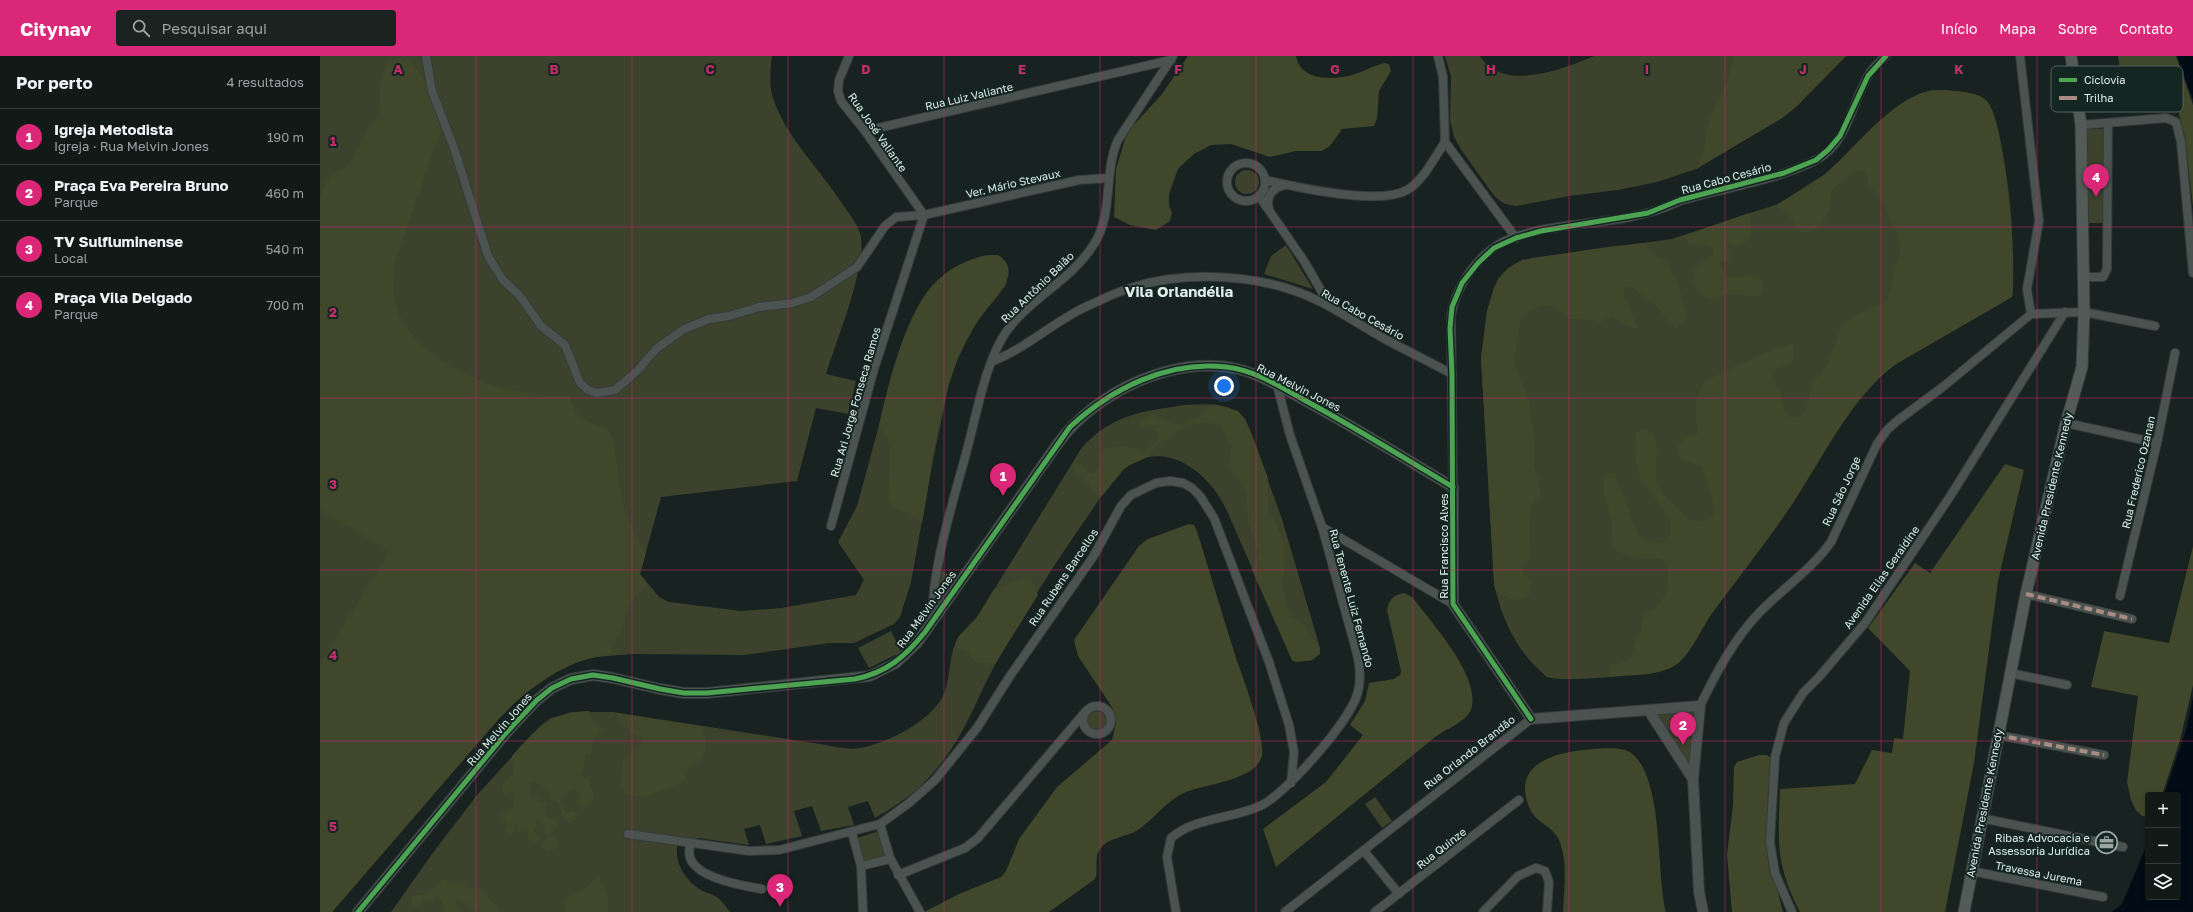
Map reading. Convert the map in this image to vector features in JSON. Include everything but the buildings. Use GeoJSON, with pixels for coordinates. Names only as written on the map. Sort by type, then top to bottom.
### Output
{"type":"FeatureCollection","features":[{"type":"Feature","properties":{"kind":"main road","name":"Avenida Presidente Kennedy"},"geometry":{"type":"LineString","coordinates":[[2071,56],[2072,66]]}},
{"type":"Feature","properties":{"kind":"main road","name":"Avenida Presidente Kennedy"},"geometry":{"type":"LineString","coordinates":[[1964,912],[1997,735],[2026,594],[2066,424],[2082,367],[2084,278],[2080,125],[2078,112]]}},
{"type":"Feature","properties":{"kind":"street","name":"Ver. Mário Stevaux"},"geometry":{"type":"LineString","coordinates":[[426,56],[430,85],[456,154],[488,256],[503,280],[520,296],[541,326],[565,345],[580,383],[593,392],[605,393],[615,390],[637,371],[656,349],[684,329],[709,319],[729,316],[759,307],[792,303],[811,297],[857,267],[885,226],[896,217],[924,215],[1079,180],[1109,178]]}},
{"type":"Feature","properties":{"kind":"street","name":"Rua José Valiante"},"geometry":{"type":"LineString","coordinates":[[849,56],[839,80],[838,91],[847,111],[865,131],[924,215]]}},
{"type":"Feature","properties":{"kind":"street"},"geometry":{"type":"LineString","coordinates":[[1438,56],[1443,77],[1445,142],[1516,238]]}},
{"type":"Feature","properties":{"kind":"street","name":"Rua Cabo Cesário"},"geometry":{"type":"LineString","coordinates":[[993,361],[1013,352],[1050,326],[1089,305],[1134,287],[1154,282],[1211,277],[1263,282],[1292,290],[1330,306],[1384,339],[1452,374],[1450,316],[1454,302],[1462,283],[1478,263],[1494,248],[1516,238],[1541,231],[1648,213],[1680,200],[1784,173],[1816,160],[1822,156],[1840,136],[1868,76],[1886,56]]}},
{"type":"Feature","properties":{"kind":"street"},"geometry":{"type":"LineString","coordinates":[[2020,56],[2039,221],[2027,289],[2031,314],[2084,312],[2154,326]]}},
{"type":"Feature","properties":{"kind":"street","name":"Rua Luiz Valiante"},"geometry":{"type":"LineString","coordinates":[[865,131],[1172,58]]}},
{"type":"Feature","properties":{"kind":"street","name":"Rua Antônio Baião"},"geometry":{"type":"LineString","coordinates":[[932,620],[935,576],[983,389],[993,361],[1005,334],[1013,323],[1068,273],[1094,244],[1102,227],[1105,215],[1110,161],[1118,140],[1172,58]]}},
{"type":"Feature","properties":{"kind":"street"},"geometry":{"type":"LineString","coordinates":[[2080,125],[2169,118],[2177,123],[2181,142],[2193,273]]}},
{"type":"Feature","properties":{"kind":"street"},"geometry":{"type":"LineString","coordinates":[[2084,278],[2103,277],[2107,269],[2108,123]]}},
{"type":"Feature","properties":{"kind":"street"},"geometry":{"type":"LineString","coordinates":[[1265,180],[1332,193],[1369,196],[1400,193],[1412,187],[1445,142]]}},
{"type":"Feature","properties":{"kind":"street"},"geometry":{"type":"LineString","coordinates":[[1249,163],[1260,169],[1265,180],[1264,189],[1259,196],[1247,201],[1235,198],[1227,188],[1228,175],[1236,165],[1249,163]]}},
{"type":"Feature","properties":{"kind":"street"},"geometry":{"type":"LineString","coordinates":[[1270,212],[1268,202],[1270,194],[1276,188],[1286,185]]}},
{"type":"Feature","properties":{"kind":"street"},"geometry":{"type":"LineString","coordinates":[[1259,196],[1304,261],[1330,306]]}},
{"type":"Feature","properties":{"kind":"street","name":"Rua Ari Jorge Fonseca Ramos"},"geometry":{"type":"LineString","coordinates":[[832,526],[874,369],[924,215]]}},
{"type":"Feature","properties":{"kind":"street","name":"Avenida Elias Geraidine"},"geometry":{"type":"LineString","coordinates":[[1792,912],[1775,873],[1770,842],[1775,757],[1784,723],[1803,693],[1819,677],[1865,623],[1951,495],[2065,312]]}},
{"type":"Feature","properties":{"kind":"street","name":"Rua São Jorge"},"geometry":{"type":"LineString","coordinates":[[1700,706],[1715,676],[1747,626],[1822,554],[1831,542],[1871,456],[1887,430],[1944,386],[2031,314]]}},
{"type":"Feature","properties":{"kind":"street","name":"Rua Frederico Ozanan"},"geometry":{"type":"LineString","coordinates":[[2120,596],[2157,443],[2175,353]]}},
{"type":"Feature","properties":{"kind":"street","name":"Rua Melvin Jones"},"geometry":{"type":"LineString","coordinates":[[358,912],[506,733],[537,700],[559,684],[593,675],[613,678],[660,690],[684,693],[707,693],[854,679],[870,676],[896,663],[911,649],[1070,427],[1098,403],[1132,383],[1178,370],[1200,366],[1240,369],[1277,385],[1338,418],[1453,487]]}},
{"type":"Feature","properties":{"kind":"street","name":"Rua Francisco Alves"},"geometry":{"type":"LineString","coordinates":[[1452,374],[1453,604],[1531,719]]}},
{"type":"Feature","properties":{"kind":"street","name":"Rua Tenente Luiz Fernando"},"geometry":{"type":"LineString","coordinates":[[1176,912],[1167,857],[1171,838],[1188,827],[1260,806],[1276,798],[1291,783],[1348,713],[1355,701],[1360,682],[1360,670],[1356,650],[1322,527],[1290,436],[1277,385]]}},
{"type":"Feature","properties":{"kind":"street"},"geometry":{"type":"LineString","coordinates":[[2066,424],[2157,443]]}},
{"type":"Feature","properties":{"kind":"street","name":"Rua Rubens Barcellos"},"geometry":{"type":"LineString","coordinates":[[628,834],[749,851],[778,850],[852,833],[880,824],[922,793],[964,746],[1010,676],[1093,557],[1126,499],[1143,488],[1164,482],[1188,486],[1200,496],[1214,518],[1270,662],[1289,725],[1294,752],[1291,783]]}},
{"type":"Feature","properties":{"kind":"street"},"geometry":{"type":"LineString","coordinates":[[1322,527],[1453,604]]}},
{"type":"Feature","properties":{"kind":"street"},"geometry":{"type":"LineString","coordinates":[[2026,594],[2132,618]]}},
{"type":"Feature","properties":{"kind":"street"},"geometry":{"type":"LineString","coordinates":[[2010,673],[2067,685]]}},
{"type":"Feature","properties":{"kind":"street"},"geometry":{"type":"LineString","coordinates":[[1693,779],[1649,710],[1700,706],[1693,779],[1699,892],[1703,912]]}},
{"type":"Feature","properties":{"kind":"street","name":"Rua Orlando Brandão"},"geometry":{"type":"LineString","coordinates":[[1288,911],[1531,719],[1649,710]]}},
{"type":"Feature","properties":{"kind":"street"},"geometry":{"type":"LineString","coordinates":[[898,875],[959,851],[978,838],[1086,711]]}},
{"type":"Feature","properties":{"kind":"street"},"geometry":{"type":"LineString","coordinates":[[1997,735],[2104,755]]}},
{"type":"Feature","properties":{"kind":"street","name":"Rua Quinze"},"geometry":{"type":"LineString","coordinates":[[1375,912],[1519,800]]}},
{"type":"Feature","properties":{"kind":"street"},"geometry":{"type":"LineString","coordinates":[[1981,818],[2123,847]]}},
{"type":"Feature","properties":{"kind":"street"},"geometry":{"type":"LineString","coordinates":[[880,824],[890,859],[920,912]]}},
{"type":"Feature","properties":{"kind":"street"},"geometry":{"type":"LineString","coordinates":[[852,833],[861,866],[863,912]]}},
{"type":"Feature","properties":{"kind":"street"},"geometry":{"type":"LineString","coordinates":[[692,844],[690,850],[692,859],[708,874],[720,880],[762,889]]}},
{"type":"Feature","properties":{"kind":"street"},"geometry":{"type":"LineString","coordinates":[[1364,851],[1399,894]]}},
{"type":"Feature","properties":{"kind":"street"},"geometry":{"type":"LineString","coordinates":[[861,866],[890,859]]}},
{"type":"Feature","properties":{"kind":"street"},"geometry":{"type":"LineString","coordinates":[[1483,912],[1513,880],[1527,871],[1536,868],[1543,869],[1547,874],[1549,882],[1547,912]]}},
{"type":"Feature","properties":{"kind":"street","name":"Travessa Jurema"},"geometry":{"type":"LineString","coordinates":[[1971,871],[2103,897]]}},
{"type":"Feature","properties":{"kind":"green space"},"geometry":{"type":"Polygon","coordinates":[[[320,56],[772,56],[770,83],[773,98],[779,113],[795,140],[854,220],[860,233],[861,250],[855,286],[826,374],[856,381],[848,414],[816,408],[797,481],[661,497],[640,574],[659,597],[669,602],[741,611],[781,608],[856,595],[864,580],[838,542],[857,506],[899,352],[921,304],[932,286],[950,270],[981,256],[990,255],[1001,257],[1008,272],[1006,285],[975,324],[958,358],[949,384],[933,460],[911,582],[900,617],[894,624],[854,643],[829,643],[744,655],[633,654],[595,657],[579,661],[555,673],[531,689],[509,707],[332,912],[320,912],[320,56]]]}},
{"type":"Feature","properties":{"kind":"green space"},"geometry":{"type":"Polygon","coordinates":[[[1188,56],[1296,56],[1299,64],[1304,70],[1318,77],[1327,78],[1352,75],[1384,63],[1389,64],[1391,71],[1379,91],[1377,119],[1374,126],[1342,129],[1330,146],[1322,151],[1296,151],[1270,157],[1231,144],[1211,145],[1194,154],[1178,169],[1169,194],[1169,205],[1172,213],[1170,221],[1156,230],[1130,225],[1114,217],[1116,169],[1125,139],[1132,127],[1162,94],[1188,56]]]}},
{"type":"Feature","properties":{"kind":"green space"},"geometry":{"type":"Polygon","coordinates":[[[1445,56],[1480,56],[1490,67],[1503,73],[1518,76],[1534,75],[1567,67],[1594,56],[1846,56],[1796,107],[1782,118],[1696,169],[1657,182],[1618,190],[1569,196],[1516,206],[1505,204],[1495,197],[1462,151],[1454,137],[1450,120],[1451,77],[1445,56]]]}},
{"type":"Feature","properties":{"kind":"green space"},"geometry":{"type":"Polygon","coordinates":[[[1734,56],[1846,56],[1796,107],[1782,118],[1696,169],[1705,145],[1706,131],[1710,119],[1726,84],[1734,56]]]}},
{"type":"Feature","properties":{"kind":"green space"},"geometry":{"type":"Polygon","coordinates":[[[2118,56],[2176,56],[2179,66],[2120,66],[2118,56]]]}},
{"type":"Feature","properties":{"kind":"green space"},"geometry":{"type":"Polygon","coordinates":[[[399,59],[408,60],[419,72],[429,90],[443,125],[395,262],[394,296],[397,310],[410,331],[423,346],[457,369],[496,386],[515,391],[542,395],[569,395],[574,409],[582,418],[594,424],[608,428],[615,448],[620,491],[625,510],[636,537],[646,553],[640,574],[647,583],[644,589],[631,600],[619,636],[610,655],[578,662],[562,669],[548,677],[521,697],[497,721],[332,912],[320,912],[320,664],[389,551],[320,510],[320,196],[330,177],[348,165],[354,157],[363,136],[373,124],[377,116],[380,100],[380,82],[385,67],[390,62],[399,59]]]}},
{"type":"Feature","properties":{"kind":"green space"},"geometry":{"type":"Polygon","coordinates":[[[2183,76],[2193,105],[2193,206],[2185,138],[2178,112],[2183,112],[2183,76]]]}},
{"type":"Feature","properties":{"kind":"green space"},"geometry":{"type":"Polygon","coordinates":[[[1933,90],[1956,91],[1973,94],[1986,101],[1990,107],[2001,145],[2008,185],[2013,246],[2012,297],[1896,364],[1866,392],[1841,426],[1787,511],[1713,611],[1688,652],[1678,663],[1654,671],[1613,677],[1557,679],[1547,677],[1527,657],[1512,634],[1501,608],[1494,582],[1481,358],[1487,311],[1494,288],[1503,273],[1515,264],[1531,258],[1672,239],[1778,204],[1825,174],[1900,105],[1921,93],[1933,90]]]}},
{"type":"Feature","properties":{"kind":"green space"},"geometry":{"type":"Polygon","coordinates":[[[1940,90],[1965,92],[1978,95],[1987,101],[1994,114],[2005,164],[2013,256],[2012,297],[1896,364],[1879,378],[1864,394],[1850,412],[1789,509],[1713,612],[1687,654],[1677,664],[1662,671],[1653,673],[1609,676],[1611,665],[1626,661],[1632,655],[1635,643],[1641,631],[1643,618],[1661,601],[1667,589],[1668,575],[1665,563],[1661,559],[1634,558],[1614,550],[1611,518],[1605,498],[1603,484],[1605,478],[1609,473],[1615,474],[1638,535],[1645,540],[1663,543],[1671,531],[1671,525],[1651,489],[1643,484],[1640,478],[1635,443],[1637,433],[1641,429],[1647,428],[1654,436],[1657,447],[1656,483],[1662,493],[1687,518],[1702,521],[1711,518],[1715,510],[1702,467],[1680,459],[1677,449],[1678,445],[1684,439],[1698,433],[1696,406],[1701,387],[1705,381],[1765,352],[1795,342],[1792,363],[1770,372],[1777,383],[1789,417],[1796,417],[1804,412],[1812,384],[1828,364],[1841,327],[1849,318],[1859,312],[1886,302],[1900,254],[1898,234],[1878,194],[1869,184],[1867,176],[1862,171],[1854,171],[1834,189],[1830,208],[1825,220],[1812,231],[1799,232],[1791,218],[1778,208],[1778,204],[1827,173],[1879,121],[1894,109],[1909,99],[1925,92],[1940,90]]]}},
{"type":"Feature","properties":{"kind":"green space"},"geometry":{"type":"Polygon","coordinates":[[[2086,129],[2106,129],[2107,169],[2088,170],[2086,129]]]}},
{"type":"Feature","properties":{"kind":"green space"},"geometry":{"type":"Polygon","coordinates":[[[1247,170],[1256,173],[1259,182],[1256,191],[1247,194],[1238,191],[1235,182],[1238,173],[1247,170]]]}},
{"type":"Feature","properties":{"kind":"green space"},"geometry":{"type":"Polygon","coordinates":[[[2086,172],[2107,172],[2107,223],[2086,223],[2086,172]]]}},
{"type":"Feature","properties":{"kind":"green space"},"geometry":{"type":"Polygon","coordinates":[[[1749,213],[1751,231],[1749,239],[1737,245],[1732,245],[1726,242],[1730,257],[1727,261],[1719,261],[1726,277],[1753,276],[1763,281],[1764,287],[1761,296],[1754,297],[1733,294],[1712,299],[1703,296],[1697,288],[1693,272],[1694,268],[1713,255],[1713,250],[1709,246],[1690,244],[1683,236],[1749,213]]]}},
{"type":"Feature","properties":{"kind":"green space"},"geometry":{"type":"Polygon","coordinates":[[[1645,243],[1654,254],[1668,264],[1674,274],[1687,314],[1682,325],[1675,328],[1655,305],[1631,287],[1627,287],[1623,292],[1639,330],[1623,324],[1612,316],[1600,322],[1594,320],[1569,319],[1554,307],[1546,305],[1532,309],[1521,319],[1514,361],[1529,400],[1535,447],[1534,467],[1539,479],[1540,495],[1532,505],[1529,526],[1530,558],[1527,562],[1521,565],[1525,576],[1530,578],[1531,585],[1529,595],[1520,600],[1508,598],[1495,590],[1494,582],[1481,358],[1487,311],[1494,288],[1498,279],[1508,268],[1522,260],[1607,247],[1645,243]]]}},
{"type":"Feature","properties":{"kind":"green space"},"geometry":{"type":"Polygon","coordinates":[[[1286,245],[1313,289],[1264,274],[1271,256],[1286,245]]]}},
{"type":"Feature","properties":{"kind":"green space"},"geometry":{"type":"Polygon","coordinates":[[[998,255],[1006,262],[1008,278],[999,294],[982,315],[972,331],[956,362],[942,407],[922,523],[910,514],[893,509],[888,500],[890,445],[879,425],[887,391],[906,333],[922,299],[944,274],[958,265],[982,256],[998,255]]]}},
{"type":"Feature","properties":{"kind":"green space"},"geometry":{"type":"Polygon","coordinates":[[[1212,404],[1228,407],[1242,416],[1247,423],[1282,519],[1320,648],[1320,654],[1312,660],[1296,662],[1292,660],[1227,511],[1211,485],[1200,474],[1187,465],[1173,459],[1159,456],[1144,458],[1129,465],[1106,489],[1051,571],[1016,627],[964,728],[952,748],[927,780],[909,796],[875,818],[868,801],[848,807],[854,825],[821,831],[812,806],[794,811],[802,836],[766,844],[760,825],[744,829],[749,845],[698,838],[690,841],[679,837],[677,853],[680,867],[684,874],[694,885],[719,899],[730,912],[391,912],[432,854],[477,795],[541,725],[551,718],[572,712],[613,712],[852,749],[883,741],[918,723],[937,705],[946,690],[953,649],[958,638],[979,614],[1081,449],[1092,437],[1116,421],[1142,412],[1186,405],[1212,404]]]}},
{"type":"Feature","properties":{"kind":"green space"},"geometry":{"type":"Polygon","coordinates":[[[1213,405],[1238,411],[1245,419],[1252,435],[1268,478],[1268,511],[1276,523],[1285,543],[1285,568],[1282,581],[1287,608],[1291,616],[1303,624],[1320,648],[1320,654],[1312,660],[1296,662],[1292,660],[1252,570],[1259,554],[1248,518],[1246,494],[1242,485],[1229,466],[1231,449],[1222,428],[1207,422],[1185,427],[1154,448],[1150,456],[1124,469],[1102,496],[1092,493],[1085,481],[1071,465],[1081,464],[1087,472],[1092,474],[1101,466],[1100,454],[1104,448],[1126,446],[1144,451],[1160,437],[1155,429],[1160,426],[1148,426],[1142,429],[1138,426],[1139,421],[1151,414],[1178,425],[1193,419],[1213,405]]]}},
{"type":"Feature","properties":{"kind":"green space"},"geometry":{"type":"Polygon","coordinates":[[[2005,464],[2024,470],[1998,581],[1974,763],[1945,912],[1800,912],[1792,895],[1782,865],[1779,838],[1780,789],[1855,784],[1872,750],[1892,753],[1894,738],[1903,739],[1910,671],[1868,628],[1915,563],[1930,573],[2005,464]]]}},
{"type":"Feature","properties":{"kind":"green space"},"geometry":{"type":"Polygon","coordinates":[[[1189,524],[1194,525],[1196,528],[1253,709],[1262,747],[1262,755],[1258,763],[1251,770],[1241,776],[1195,789],[1178,796],[1134,832],[1107,842],[1097,855],[1095,879],[1049,912],[924,912],[959,894],[1001,877],[1006,871],[1019,839],[1057,787],[1112,740],[1116,723],[1112,707],[1078,656],[1074,640],[1139,546],[1148,539],[1189,524]]]}},
{"type":"Feature","properties":{"kind":"green space"},"geometry":{"type":"Polygon","coordinates":[[[2193,546],[2193,685],[2180,740],[2163,792],[2145,792],[2145,816],[2142,816],[2136,810],[2131,800],[2127,782],[2138,696],[2091,687],[2104,631],[2169,643],[2193,546]]]}},
{"type":"Feature","properties":{"kind":"green space"},"geometry":{"type":"Polygon","coordinates":[[[940,569],[956,580],[934,614],[940,569]]]}},
{"type":"Feature","properties":{"kind":"green space"},"geometry":{"type":"Polygon","coordinates":[[[1027,577],[1031,577],[1038,595],[995,664],[975,662],[967,651],[958,649],[955,644],[959,636],[976,619],[994,589],[1027,577]]]}},
{"type":"Feature","properties":{"kind":"green space"},"geometry":{"type":"Polygon","coordinates":[[[1404,593],[1412,597],[1417,603],[1454,652],[1462,666],[1472,694],[1472,706],[1470,711],[1467,716],[1434,738],[1276,867],[1263,829],[1326,782],[1363,735],[1350,725],[1365,701],[1369,683],[1394,679],[1400,675],[1401,671],[1387,610],[1392,598],[1404,593]]]}},
{"type":"Feature","properties":{"kind":"green space"},"geometry":{"type":"Polygon","coordinates":[[[891,631],[901,652],[869,668],[858,648],[891,631]]]}},
{"type":"Feature","properties":{"kind":"green space"},"geometry":{"type":"Polygon","coordinates":[[[1700,706],[1693,779],[1649,711],[1700,706]]]}},
{"type":"Feature","properties":{"kind":"green space"},"geometry":{"type":"Polygon","coordinates":[[[589,711],[592,721],[603,730],[594,738],[591,754],[589,756],[585,755],[584,768],[580,775],[589,779],[593,793],[593,802],[588,806],[581,806],[578,801],[579,793],[575,789],[562,797],[560,802],[566,813],[574,810],[578,815],[576,820],[569,823],[564,818],[558,802],[550,800],[548,792],[534,781],[531,785],[532,790],[529,794],[530,797],[537,797],[539,801],[548,804],[545,808],[547,816],[558,820],[558,825],[549,835],[558,839],[558,847],[549,852],[543,849],[542,844],[547,837],[541,820],[536,821],[537,828],[534,830],[540,839],[536,843],[528,839],[528,829],[518,831],[518,823],[513,826],[515,831],[513,834],[508,835],[505,830],[508,825],[503,820],[502,814],[513,808],[514,794],[511,792],[504,795],[502,789],[503,784],[513,773],[512,756],[537,730],[545,724],[564,715],[589,711]]]}},
{"type":"Feature","properties":{"kind":"green space"},"geometry":{"type":"Polygon","coordinates":[[[1093,711],[1101,711],[1107,717],[1107,725],[1101,731],[1093,731],[1087,725],[1087,717],[1093,711]]]}},
{"type":"Feature","properties":{"kind":"green space"},"geometry":{"type":"Polygon","coordinates":[[[617,713],[703,727],[706,747],[703,758],[687,771],[685,780],[681,783],[647,797],[624,794],[620,787],[623,760],[644,741],[620,724],[617,713]]]}},
{"type":"Feature","properties":{"kind":"green space"},"geometry":{"type":"Polygon","coordinates":[[[1614,748],[1631,753],[1642,765],[1649,783],[1654,804],[1666,912],[1563,912],[1565,875],[1562,848],[1553,831],[1536,818],[1530,809],[1525,790],[1528,776],[1536,765],[1565,753],[1614,748]]]}},
{"type":"Feature","properties":{"kind":"green space"},"geometry":{"type":"Polygon","coordinates":[[[1759,755],[1767,755],[1771,758],[1768,853],[1783,912],[1732,912],[1727,855],[1733,805],[1734,767],[1737,762],[1759,755]]]}},
{"type":"Feature","properties":{"kind":"green space"},"geometry":{"type":"Polygon","coordinates":[[[1375,797],[1392,821],[1382,828],[1365,804],[1375,797]]]}},
{"type":"Feature","properties":{"kind":"green space"},"geometry":{"type":"Polygon","coordinates":[[[879,831],[887,856],[864,863],[857,838],[879,831]]]}},
{"type":"Feature","properties":{"kind":"green space"},"geometry":{"type":"Polygon","coordinates":[[[600,877],[608,896],[608,912],[565,912],[565,903],[569,896],[585,889],[595,878],[600,877]]]}},
{"type":"Feature","properties":{"kind":"green space"},"geometry":{"type":"Polygon","coordinates":[[[443,879],[452,883],[462,882],[468,887],[481,888],[501,912],[474,912],[469,904],[457,900],[455,905],[459,912],[444,912],[441,900],[436,895],[433,901],[424,900],[419,907],[413,905],[411,899],[414,895],[423,895],[443,879]]]}},
{"type":"Feature","properties":{"kind":"shaded area"},"geometry":{"type":"Polygon","coordinates":[[[2177,56],[2193,56],[2193,100],[2183,72],[2183,66],[2181,66],[2177,56]]]}},
{"type":"Feature","properties":{"kind":"shaded area"},"geometry":{"type":"Polygon","coordinates":[[[2193,697],[2193,912],[2112,912],[2122,904],[2145,849],[2145,900],[2181,900],[2181,792],[2165,792],[2186,730],[2193,697]]]}},
{"type":"Feature","properties":{"kind":"marked path"},"geometry":{"type":"LineString","coordinates":[[2026,594],[2132,619]]}},
{"type":"Feature","properties":{"kind":"marked path"},"geometry":{"type":"LineString","coordinates":[[1997,735],[2104,755]]}},
{"type":"Feature","properties":{"kind":"cycle path"},"geometry":{"type":"LineString","coordinates":[[1531,719],[1453,604],[1452,374],[1450,328],[1452,307],[1462,283],[1478,263],[1494,248],[1516,238],[1541,231],[1648,213],[1680,200],[1784,173],[1816,160],[1828,150],[1840,136],[1868,76],[1886,56]]}},
{"type":"Feature","properties":{"kind":"cycle path"},"geometry":{"type":"LineString","coordinates":[[358,912],[506,733],[537,700],[552,688],[571,679],[593,675],[684,693],[707,693],[855,679],[876,673],[894,663],[910,649],[925,632],[1070,427],[1086,413],[1122,389],[1142,380],[1183,368],[1204,366],[1226,367],[1257,375],[1362,432],[1453,487]]}},
{"type":"Feature","properties":{"kind":"place","name":"Praça Vila Delgado"},"geometry":{"type":"Point","coordinates":[2096,197]}},
{"type":"Feature","properties":{"kind":"place","name":"Igreja Metodista"},"geometry":{"type":"Point","coordinates":[1003,496]}},
{"type":"Feature","properties":{"kind":"place","name":"Praça Eva Pereira Bruno"},"geometry":{"type":"Point","coordinates":[1683,745]}},
{"type":"Feature","properties":{"kind":"place","name":"Ribas Advocacia e Assessoria Jurídica"},"geometry":{"type":"Point","coordinates":[2106,843]}},
{"type":"Feature","properties":{"kind":"place","name":"TV Sulfluminense"},"geometry":{"type":"Point","coordinates":[780,907]}},
{"type":"Feature","properties":{"kind":"district","name":"Vila Orlandélia"},"geometry":{"type":"Point","coordinates":[1179,291]}}]}
